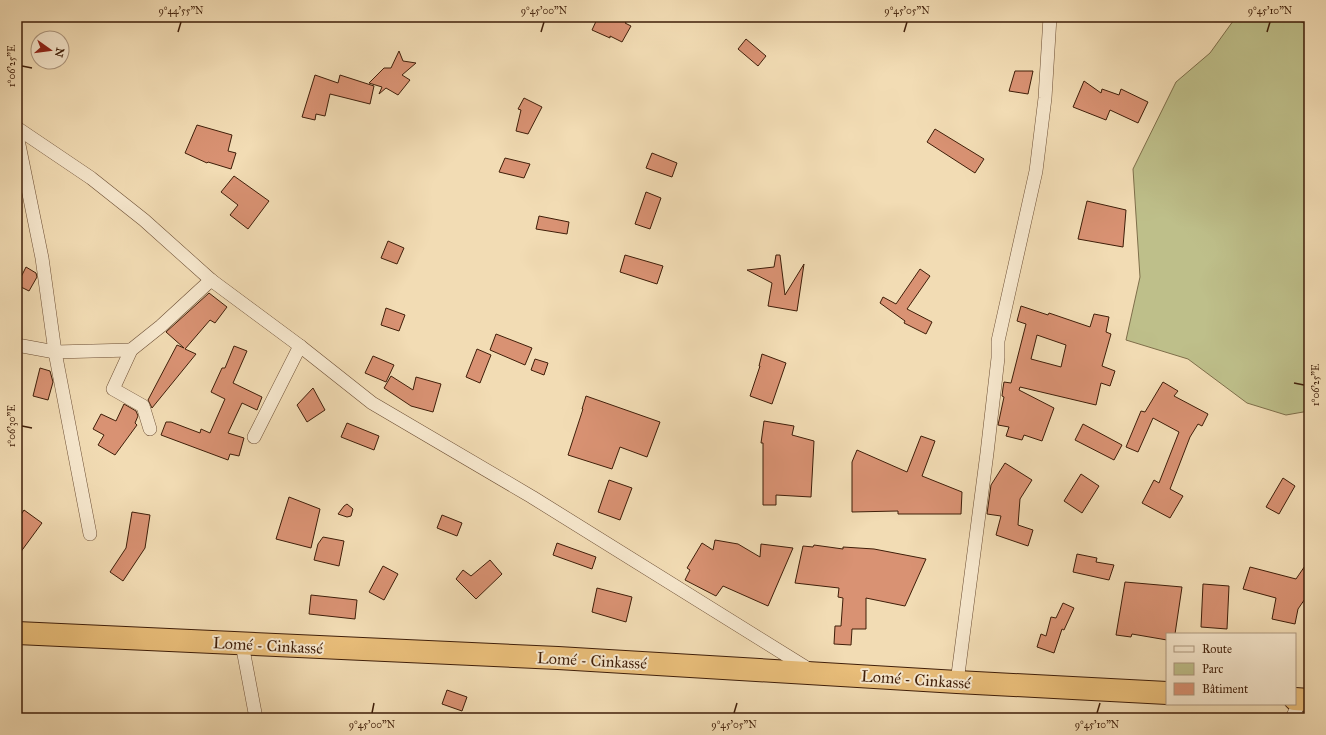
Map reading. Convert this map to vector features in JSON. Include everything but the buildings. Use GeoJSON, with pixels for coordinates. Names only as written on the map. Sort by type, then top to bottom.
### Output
{"type":"FeatureCollection","features":[{"type":"Feature","properties":{"kind":"highway","name":"Lomé - Cinkassé"},"geometry":{"type":"LineString","coordinates":[[17,633],[558,658],[1166,693]]}},
{"type":"Feature","properties":{"kind":"street"},"geometry":{"type":"LineString","coordinates":[[957,682],[987,453],[998,358],[998,341],[1036,171],[1045,98],[1050,17]]}},
{"type":"Feature","properties":{"kind":"street"},"geometry":{"type":"LineString","coordinates":[[17,128],[91,178],[144,220],[211,280],[300,346],[372,403],[532,497],[815,673]]}},
{"type":"Feature","properties":{"kind":"street"},"geometry":{"type":"LineString","coordinates":[[17,135],[42,258],[55,352],[90,534]]}},
{"type":"Feature","properties":{"kind":"street"},"geometry":{"type":"LineString","coordinates":[[150,429],[143,406],[113,389],[131,350],[161,326],[211,280]]}},
{"type":"Feature","properties":{"kind":"street"},"geometry":{"type":"LineString","coordinates":[[17,345],[55,352],[131,350]]}},
{"type":"Feature","properties":{"kind":"street"},"geometry":{"type":"LineString","coordinates":[[254,437],[300,346]]}},
{"type":"Feature","properties":{"kind":"street"},"geometry":{"type":"LineString","coordinates":[[242,644],[256,718]]}},
{"type":"Feature","properties":{"kind":"green space"},"geometry":{"type":"Polygon","coordinates":[[[1236,17],[1288,17],[1309,25],[1309,411],[1286,415],[1247,403],[1188,359],[1126,340],[1140,277],[1133,169],[1176,82],[1210,53],[1236,17]]]}}]}
